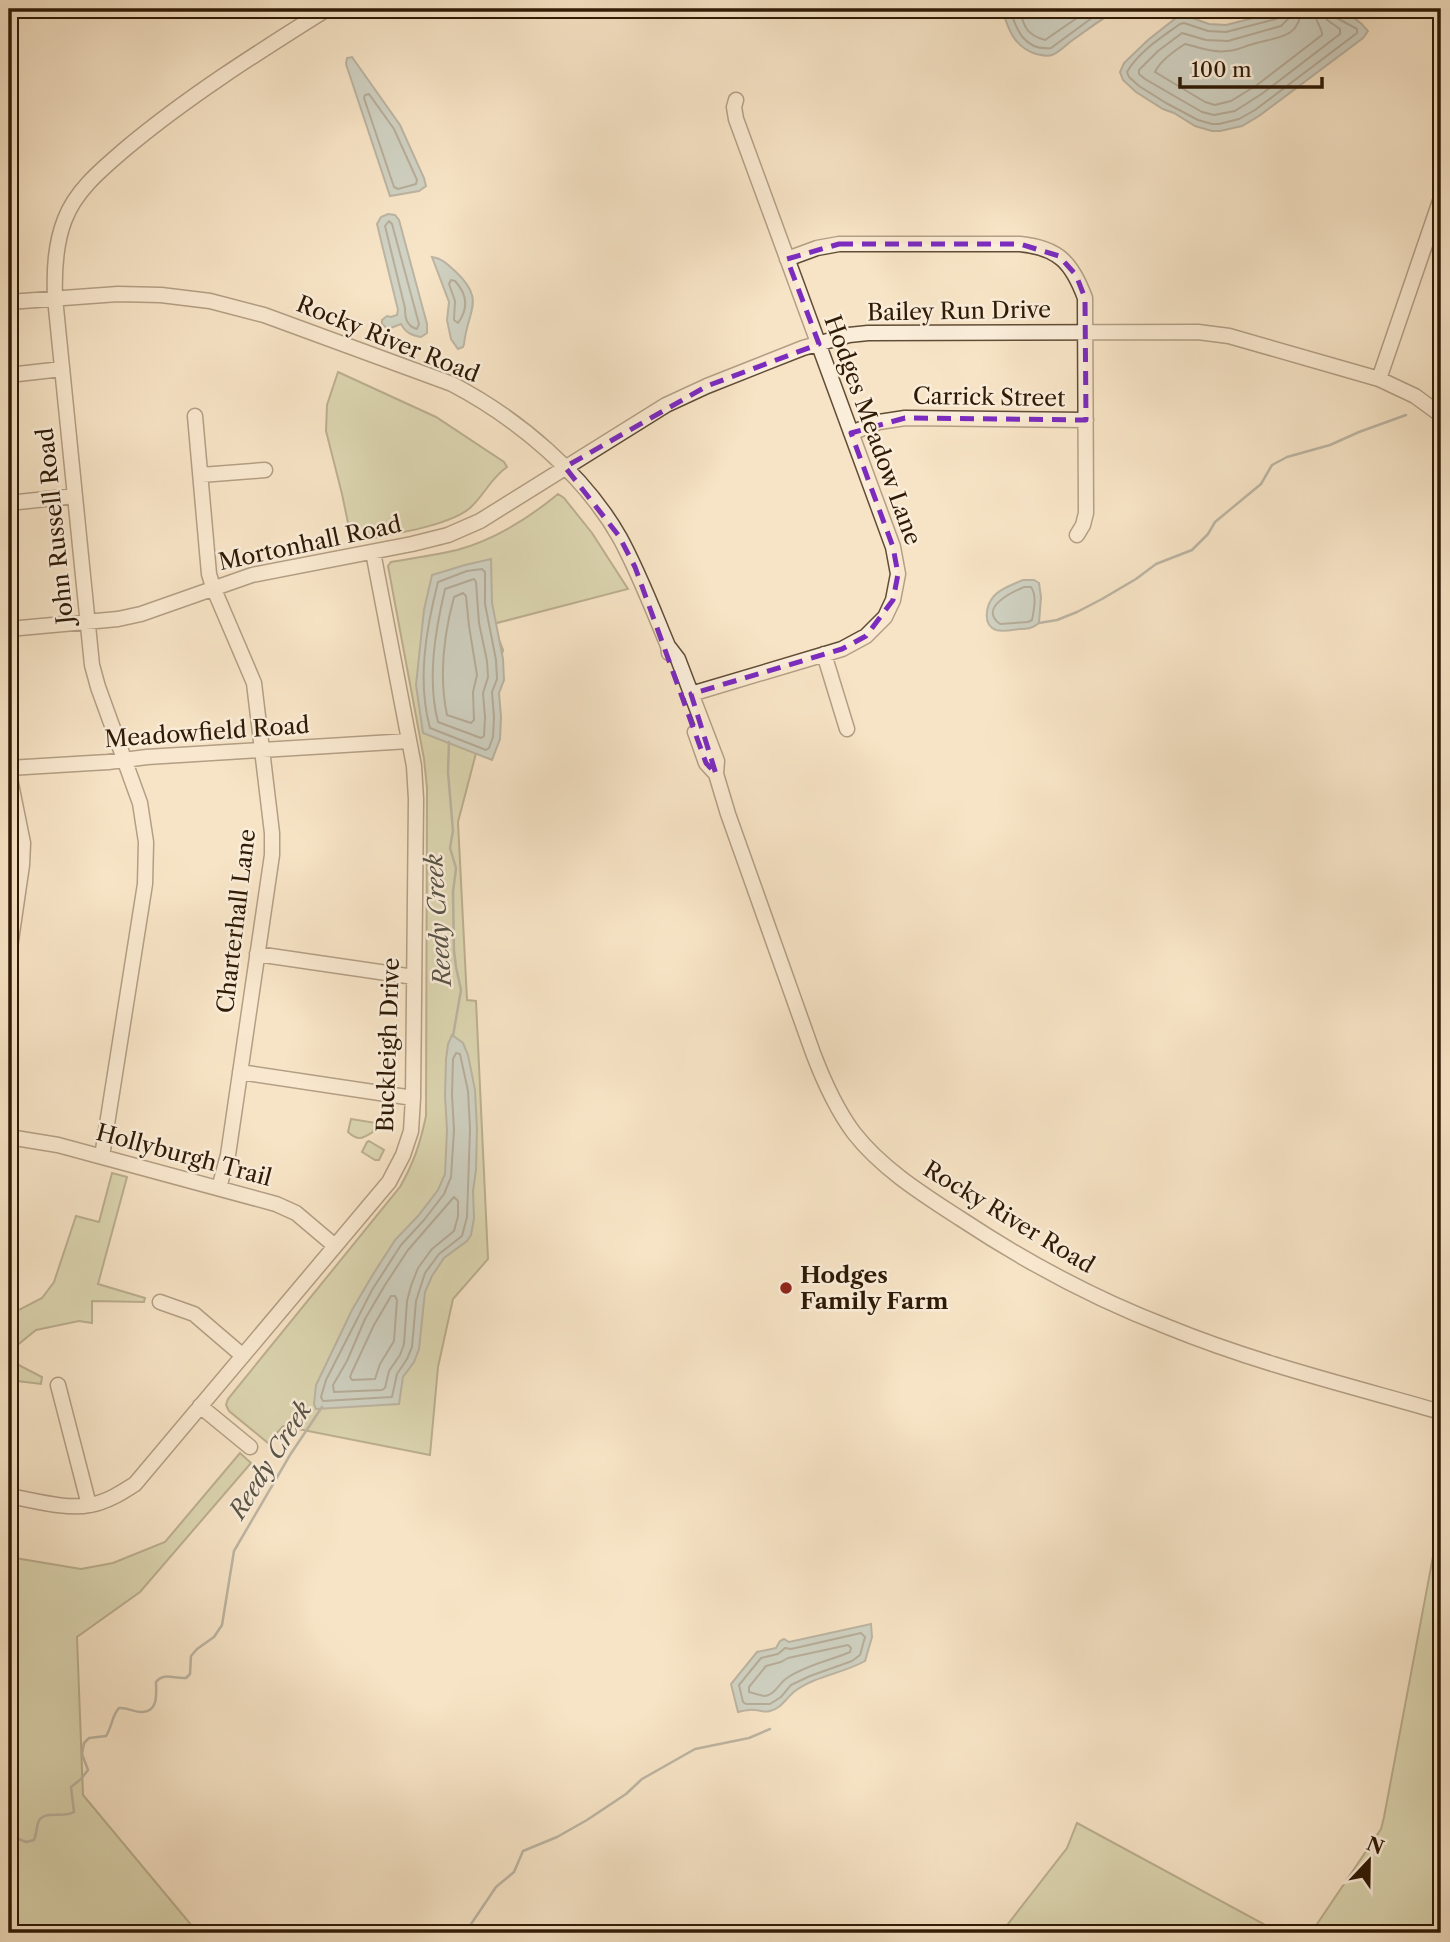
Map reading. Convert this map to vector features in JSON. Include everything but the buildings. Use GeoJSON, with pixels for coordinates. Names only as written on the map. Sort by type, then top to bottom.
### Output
{"type":"FeatureCollection","features":[{"type":"Feature","properties":{"kind":"street","name":"John Russell Road"},"geometry":{"type":"LineString","coordinates":[[102,1156],[145,884],[146,842],[140,803],[95,676],[62,369],[54,264],[65,218],[89,182],[191,97],[327,9]]}},
{"type":"Feature","properties":{"kind":"street","name":"Hodges Meadow Lane"},"geometry":{"type":"LineString","coordinates":[[691,694],[842,649],[866,636],[885,617],[893,600],[898,574],[893,547],[736,119],[736,100]]}},
{"type":"Feature","properties":{"kind":"street"},"geometry":{"type":"LineString","coordinates":[[1379,379],[1441,198]]}},
{"type":"Feature","properties":{"kind":"street"},"geometry":{"type":"LineString","coordinates":[[787,259],[817,248],[839,244],[1020,244],[1037,246],[1059,256],[1076,275],[1085,298],[1086,513],[1077,535]]}},
{"type":"Feature","properties":{"kind":"street","name":"Rocky River Road"},"geometry":{"type":"LineString","coordinates":[[9,302],[118,294],[186,297],[238,306],[452,384],[478,397],[509,418],[565,467],[619,536],[668,646],[670,660],[706,763],[716,774]]}},
{"type":"Feature","properties":{"kind":"street","name":"Bailey Run Drive"},"geometry":{"type":"LineString","coordinates":[[565,467],[666,405],[697,390],[791,352],[849,335],[868,333],[1198,332],[1229,336],[1379,379],[1415,397],[1441,415]]}},
{"type":"Feature","properties":{"kind":"street"},"geometry":{"type":"LineString","coordinates":[[9,375],[62,369]]}},
{"type":"Feature","properties":{"kind":"street","name":"Charterhall Lane"},"geometry":{"type":"LineString","coordinates":[[195,415],[209,574],[254,683],[270,810],[272,856],[228,1155],[219,1188]]}},
{"type":"Feature","properties":{"kind":"street","name":"Carrick Street"},"geometry":{"type":"LineString","coordinates":[[851,433],[879,422],[905,418],[1086,420]]}},
{"type":"Feature","properties":{"kind":"street","name":"Mortonhall Road"},"geometry":{"type":"LineString","coordinates":[[9,629],[118,620],[252,575],[448,535],[480,522],[565,467]]}},
{"type":"Feature","properties":{"kind":"street"},"geometry":{"type":"LineString","coordinates":[[201,475],[265,470]]}},
{"type":"Feature","properties":{"kind":"street"},"geometry":{"type":"LineString","coordinates":[[9,503],[75,496]]}},
{"type":"Feature","properties":{"kind":"street","name":"Buckleigh Drive"},"geometry":{"type":"LineString","coordinates":[[9,1496],[71,1506],[89,1505],[119,1494],[135,1484],[389,1182],[404,1155],[411,1131],[413,1098],[416,799],[414,766],[373,552]]}},
{"type":"Feature","properties":{"kind":"street","name":"Rocky River Road"},"geometry":{"type":"LineString","coordinates":[[668,646],[678,659],[716,761],[716,774],[728,814],[787,984],[828,1091],[855,1134],[886,1166],[1014,1252],[1113,1303],[1192,1337],[1266,1362],[1441,1412]]}},
{"type":"Feature","properties":{"kind":"street"},"geometry":{"type":"LineString","coordinates":[[824,654],[847,729]]}},
{"type":"Feature","properties":{"kind":"street","name":"Meadowfield Road"},"geometry":{"type":"LineString","coordinates":[[9,768],[409,741]]}},
{"type":"Feature","properties":{"kind":"street"},"geometry":{"type":"LineString","coordinates":[[9,774],[23,843],[9,954]]}},
{"type":"Feature","properties":{"kind":"street"},"geometry":{"type":"LineString","coordinates":[[257,954],[414,977]]}},
{"type":"Feature","properties":{"kind":"street"},"geometry":{"type":"LineString","coordinates":[[240,1072],[413,1098]]}},
{"type":"Feature","properties":{"kind":"street","name":"Hollyburgh Trail"},"geometry":{"type":"LineString","coordinates":[[9,1137],[102,1156],[276,1204],[296,1213],[335,1246]]}},
{"type":"Feature","properties":{"kind":"street"},"geometry":{"type":"LineString","coordinates":[[160,1302],[194,1314],[243,1356]]}},
{"type":"Feature","properties":{"kind":"street"},"geometry":{"type":"LineString","coordinates":[[58,1385],[89,1505]]}},
{"type":"Feature","properties":{"kind":"street"},"geometry":{"type":"LineString","coordinates":[[200,1406],[250,1447]]}},
{"type":"Feature","properties":{"kind":"highlighted area"},"geometry":{"type":"Polygon","coordinates":[[[839,244],[1020,244],[1059,256],[1076,275],[1085,298],[1086,420],[905,418],[851,433],[893,547],[898,574],[893,600],[866,636],[842,649],[691,694],[716,774],[706,763],[635,567],[619,536],[565,467],[707,386],[819,344],[787,259],[839,244]]]}},
{"type":"Feature","properties":{"kind":"green space"},"geometry":{"type":"Polygon","coordinates":[[[338,372],[436,417],[504,462],[507,467],[496,476],[476,502],[461,514],[414,530],[352,542],[326,431],[327,405],[338,372]]]}},
{"type":"Feature","properties":{"kind":"green space"},"geometry":{"type":"Polygon","coordinates":[[[558,494],[592,533],[628,589],[493,624],[503,650],[458,822],[467,1000],[476,1001],[488,1259],[453,1299],[438,1367],[430,1455],[283,1426],[268,1443],[229,1411],[226,1405],[228,1399],[400,1187],[416,1153],[426,1116],[427,788],[388,566],[391,562],[457,550],[484,540],[523,520],[558,494]]]}},
{"type":"Feature","properties":{"kind":"green space"},"geometry":{"type":"Polygon","coordinates":[[[351,1119],[376,1123],[373,1132],[361,1138],[355,1137],[348,1132],[351,1119]]]}},
{"type":"Feature","properties":{"kind":"green space"},"geometry":{"type":"Polygon","coordinates":[[[369,1141],[384,1150],[379,1160],[362,1152],[369,1141]]]}},
{"type":"Feature","properties":{"kind":"green space"},"geometry":{"type":"Polygon","coordinates":[[[112,1173],[127,1177],[98,1284],[145,1298],[144,1302],[92,1301],[92,1323],[79,1321],[36,1330],[9,1352],[9,1315],[42,1298],[54,1282],[76,1216],[99,1222],[112,1173]]]}},
{"type":"Feature","properties":{"kind":"green space"},"geometry":{"type":"Polygon","coordinates":[[[9,1360],[42,1377],[41,1384],[9,1380],[9,1360]]]}},
{"type":"Feature","properties":{"kind":"green space"},"geometry":{"type":"Polygon","coordinates":[[[240,1453],[251,1463],[140,1592],[77,1637],[83,1795],[192,1926],[204,1933],[9,1933],[9,1557],[81,1569],[113,1563],[165,1542],[240,1453]]]}},
{"type":"Feature","properties":{"kind":"green space"},"geometry":{"type":"Polygon","coordinates":[[[1441,1514],[1441,1933],[1311,1933],[1381,1829],[1441,1514]]]}},
{"type":"Feature","properties":{"kind":"green space"},"geometry":{"type":"Polygon","coordinates":[[[1077,1823],[1280,1933],[1001,1933],[1067,1848],[1077,1823]]]}},
{"type":"Feature","properties":{"kind":"water"},"geometry":{"type":"Polygon","coordinates":[[[1002,9],[1119,9],[1057,53],[1048,56],[1028,51],[1017,42],[1002,9]]]}},
{"type":"Feature","properties":{"kind":"water"},"geometry":{"type":"Polygon","coordinates":[[[1289,9],[1332,10],[1352,17],[1368,31],[1363,38],[1242,126],[1212,131],[1195,126],[1136,92],[1123,80],[1120,72],[1124,63],[1176,18],[1184,15],[1209,24],[1226,25],[1289,9]]]}},
{"type":"Feature","properties":{"kind":"water"},"geometry":{"type":"Polygon","coordinates":[[[352,57],[400,125],[424,178],[426,186],[419,191],[390,196],[346,64],[347,58],[352,57]]]}},
{"type":"Feature","properties":{"kind":"water"},"geometry":{"type":"Polygon","coordinates":[[[395,215],[399,220],[427,324],[427,333],[421,337],[409,333],[401,324],[388,329],[382,324],[382,320],[387,316],[397,315],[398,310],[377,224],[381,217],[395,215]]]}},
{"type":"Feature","properties":{"kind":"water"},"geometry":{"type":"Polygon","coordinates":[[[432,257],[442,260],[455,271],[473,298],[464,344],[458,349],[451,339],[447,320],[449,302],[432,257]]]}},
{"type":"Feature","properties":{"kind":"water"},"geometry":{"type":"Polygon","coordinates":[[[491,559],[492,603],[503,659],[504,680],[499,693],[500,739],[492,760],[423,733],[416,685],[424,610],[432,575],[491,559]]]}},
{"type":"Feature","properties":{"kind":"water"},"geometry":{"type":"Polygon","coordinates":[[[1023,580],[1039,583],[1039,623],[1029,628],[996,630],[987,619],[991,600],[1000,591],[1023,580]]]}},
{"type":"Feature","properties":{"kind":"water"},"geometry":{"type":"Polygon","coordinates":[[[452,1035],[463,1043],[475,1090],[476,1170],[471,1235],[444,1258],[425,1292],[419,1349],[414,1362],[403,1377],[399,1404],[316,1409],[316,1385],[352,1310],[395,1240],[438,1190],[445,1174],[446,1059],[452,1035]]]}},
{"type":"Feature","properties":{"kind":"water"},"geometry":{"type":"Polygon","coordinates":[[[871,1624],[872,1637],[865,1661],[803,1686],[774,1710],[738,1712],[731,1684],[757,1652],[776,1648],[784,1639],[789,1642],[871,1624]]]}},
{"type":"Feature","properties":{"kind":"waterway"},"geometry":{"type":"LineString","coordinates":[[1039,623],[1057,620],[1077,612],[1136,579],[1156,564],[1192,550],[1208,534],[1215,522],[1261,484],[1272,465],[1287,457],[1330,445],[1406,415]]}},
{"type":"Feature","properties":{"kind":"waterway","name":"Reedy Creek"},"geometry":{"type":"LineString","coordinates":[[449,742],[448,772],[453,831],[450,848],[456,868],[453,892],[454,951],[461,990],[453,1036]]}},
{"type":"Feature","properties":{"kind":"waterway","name":"Reedy Creek"},"geometry":{"type":"LineString","coordinates":[[9,1835],[26,1842],[34,1840],[38,1823],[44,1816],[74,1812],[71,1787],[88,1770],[82,1754],[84,1743],[89,1738],[106,1736],[119,1708],[140,1712],[152,1708],[156,1700],[156,1682],[159,1679],[186,1678],[190,1674],[191,1656],[214,1637],[222,1625],[234,1551],[290,1455],[322,1407]]}},
{"type":"Feature","properties":{"kind":"waterway"},"geometry":{"type":"LineString","coordinates":[[465,1933],[496,1887],[514,1872],[523,1851],[557,1837],[587,1820],[626,1794],[642,1779],[695,1749],[749,1738],[770,1729]]}},
{"type":"Feature","properties":{"kind":"place","name":"Hodges Family Farm"},"geometry":{"type":"Point","coordinates":[786,1288]}}]}
